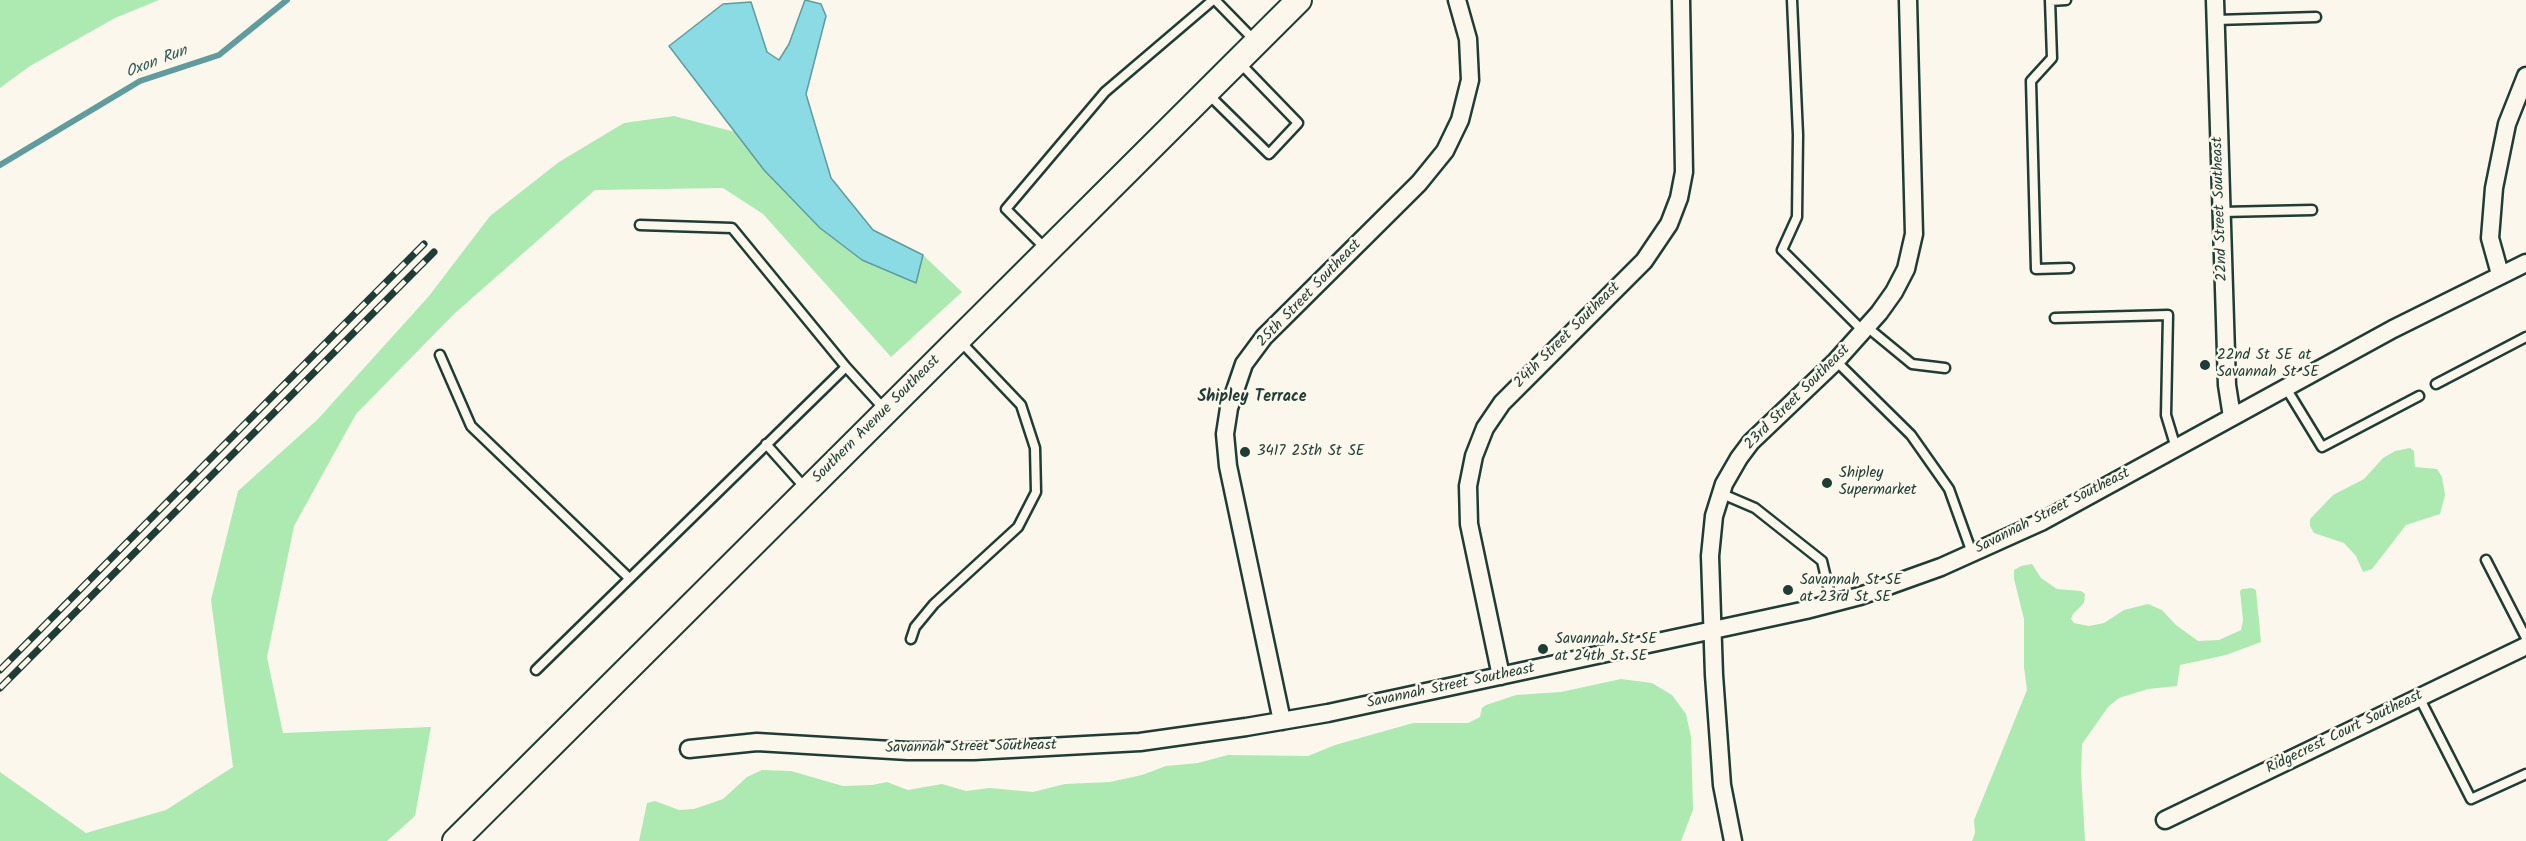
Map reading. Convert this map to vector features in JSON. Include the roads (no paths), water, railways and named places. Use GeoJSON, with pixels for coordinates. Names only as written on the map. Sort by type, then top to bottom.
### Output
{"type":"FeatureCollection","features":[{"type":"Feature","properties":{"kind":"main road","name":"Southern Avenue Southeast"},"geometry":{"type":"LineString","coordinates":[[463,833],[1299,0]]}},
{"type":"Feature","properties":{"kind":"street","name":"25th Street Southeast"},"geometry":{"type":"LineString","coordinates":[[1282,721],[1228,466],[1225,434],[1229,408],[1239,374],[1264,337],[1425,177],[1445,151],[1460,120],[1470,80],[1468,39],[1457,0]]}},
{"type":"Feature","properties":{"kind":"street","name":"24th Street Southeast"},"geometry":{"type":"LineString","coordinates":[[1501,676],[1469,524],[1468,486],[1474,456],[1485,428],[1502,403],[1644,261],[1670,224],[1679,198],[1684,172],[1681,0]]}},
{"type":"Feature","properties":{"kind":"street","name":"23rd Street Southeast"},"geometry":{"type":"LineString","coordinates":[[1733,841],[1722,785],[1712,629],[1711,537],[1720,493],[1733,466],[1751,442],[1836,362],[1898,286],[1906,269],[1913,243],[1908,0]]}},
{"type":"Feature","properties":{"kind":"street","name":"22nd Street Southeast"},"geometry":{"type":"LineString","coordinates":[[2215,0],[2227,386],[2232,417]]}},
{"type":"Feature","properties":{"kind":"street"},"geometry":{"type":"LineString","coordinates":[[2500,274],[2490,238],[2494,188],[2507,124],[2526,76]]}},
{"type":"Feature","properties":{"kind":"street","name":"Savannah Street Southeast"},"geometry":{"type":"LineString","coordinates":[[689,749],[757,742],[908,751],[1003,750],[1140,742],[1282,721],[1501,676],[1832,603],[1941,567],[2041,522],[2500,274],[2525,266]]}},
{"type":"Feature","properties":{"kind":"street","name":"Ridgecrest Court Southeast"},"geometry":{"type":"LineString","coordinates":[[2164,820],[2526,646]]}},
{"type":"Feature","properties":{"kind":"lane"},"geometry":{"type":"LineString","coordinates":[[1047,251],[1006,209],[1105,92],[1214,0],[1257,42]]}},
{"type":"Feature","properties":{"kind":"lane"},"geometry":{"type":"LineString","coordinates":[[1792,0],[1798,135],[1797,217],[1782,250],[1865,329],[1912,364],[1945,368]]}},
{"type":"Feature","properties":{"kind":"lane"},"geometry":{"type":"LineString","coordinates":[[2066,0],[2050,0],[2052,58],[2031,81],[2036,269],[2069,268]]}},
{"type":"Feature","properties":{"kind":"lane"},"geometry":{"type":"LineString","coordinates":[[2216,20],[2316,17]]}},
{"type":"Feature","properties":{"kind":"lane"},"geometry":{"type":"LineString","coordinates":[[1206,92],[1269,154],[1298,123],[1238,60]]}},
{"type":"Feature","properties":{"kind":"lane"},"geometry":{"type":"LineString","coordinates":[[2222,212],[2312,210]]}},
{"type":"Feature","properties":{"kind":"lane"},"geometry":{"type":"LineString","coordinates":[[640,225],[732,228],[846,367],[886,411]]}},
{"type":"Feature","properties":{"kind":"lane"},"geometry":{"type":"LineString","coordinates":[[2055,318],[2168,315],[2166,415],[2176,448]]}},
{"type":"Feature","properties":{"kind":"lane"},"geometry":{"type":"LineString","coordinates":[[2436,384],[2526,337]]}},
{"type":"Feature","properties":{"kind":"lane"},"geometry":{"type":"LineString","coordinates":[[911,639],[915,627],[934,604],[1018,527],[1036,492],[1035,448],[1021,405],[958,339]]}},
{"type":"Feature","properties":{"kind":"lane"},"geometry":{"type":"LineString","coordinates":[[440,355],[471,426],[629,578]]}},
{"type":"Feature","properties":{"kind":"lane"},"geometry":{"type":"LineString","coordinates":[[1836,362],[1911,435],[1949,489],[1972,554]]}},
{"type":"Feature","properties":{"kind":"lane"},"geometry":{"type":"LineString","coordinates":[[536,670],[846,367]]}},
{"type":"Feature","properties":{"kind":"lane"},"geometry":{"type":"LineString","coordinates":[[2286,388],[2322,447],[2419,396]]}},
{"type":"Feature","properties":{"kind":"lane"},"geometry":{"type":"LineString","coordinates":[[766,444],[807,490]]}},
{"type":"Feature","properties":{"kind":"lane"},"geometry":{"type":"LineString","coordinates":[[1720,493],[1755,508],[1822,561],[1832,603]]}},
{"type":"Feature","properties":{"kind":"lane"},"geometry":{"type":"LineString","coordinates":[[2486,560],[2526,638]]}},
{"type":"Feature","properties":{"kind":"lane"},"geometry":{"type":"LineString","coordinates":[[2419,697],[2471,799],[2526,774]]}},
{"type":"Feature","properties":{"kind":"water"},"geometry":{"type":"Polygon","coordinates":[[[805,0],[821,4],[826,16],[806,94],[831,178],[873,230],[923,255],[916,283],[862,260],[820,228],[764,170],[669,46],[723,4],[751,2],[767,52],[779,60],[789,44],[805,0]]]}},
{"type":"Feature","properties":{"kind":"waterway","name":"Oxon Run"},"geometry":{"type":"LineString","coordinates":[[0,165],[140,81],[219,55],[287,0]]}},
{"type":"Feature","properties":{"kind":"railway"},"geometry":{"type":"LineString","coordinates":[[0,670],[424,244]]}},
{"type":"Feature","properties":{"kind":"railway"},"geometry":{"type":"LineString","coordinates":[[0,688],[434,252]]}},
{"type":"Feature","properties":{"kind":"place","name":"22nd St SE at Savannah St SE"},"geometry":{"type":"Point","coordinates":[2205,365]}},
{"type":"Feature","properties":{"kind":"place","name":"3417 25th St SE"},"geometry":{"type":"Point","coordinates":[1245,452]}},
{"type":"Feature","properties":{"kind":"place","name":"Shipley Supermarket"},"geometry":{"type":"Point","coordinates":[1827,483]}},
{"type":"Feature","properties":{"kind":"place","name":"Savannah St SE at 23rd St SE"},"geometry":{"type":"Point","coordinates":[1788,590]}},
{"type":"Feature","properties":{"kind":"place","name":"Savannah St SE at 24th St SE"},"geometry":{"type":"Point","coordinates":[1543,649]}},
{"type":"Feature","properties":{"kind":"district","name":"Shipley Terrace"},"geometry":{"type":"Point","coordinates":[1252,398]}}]}
